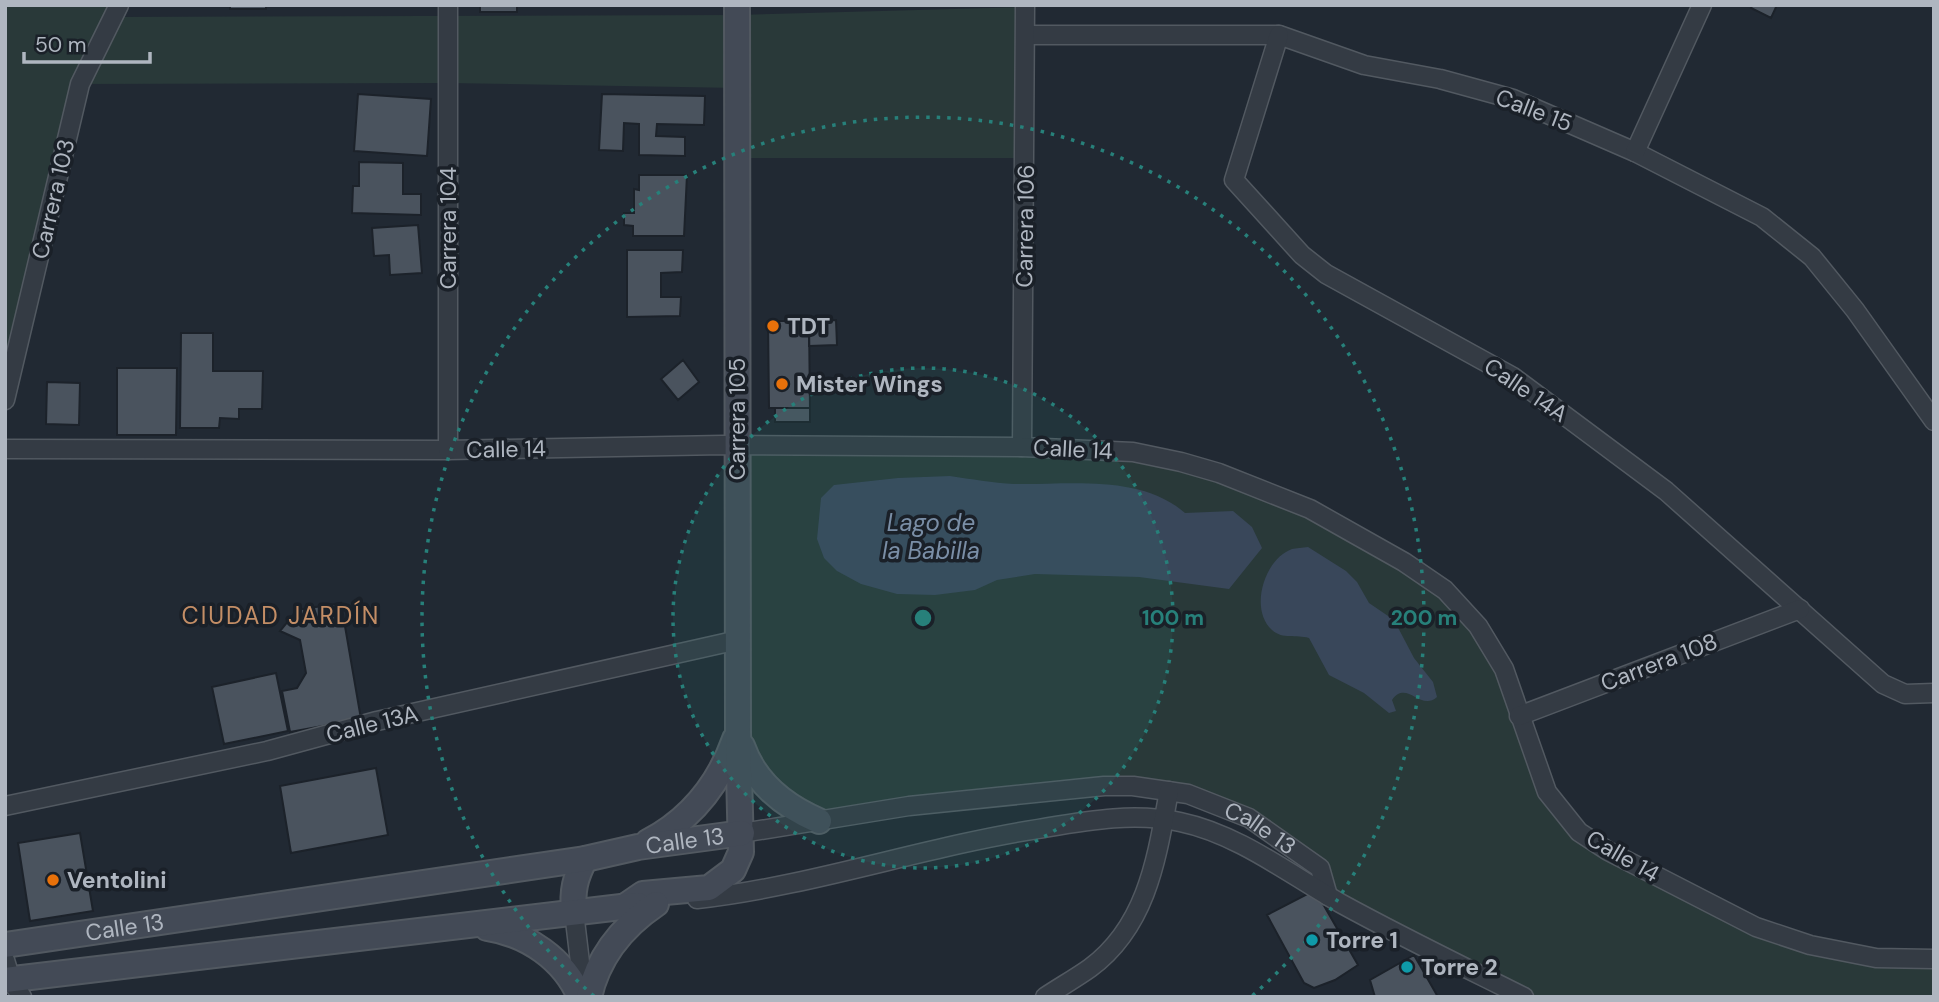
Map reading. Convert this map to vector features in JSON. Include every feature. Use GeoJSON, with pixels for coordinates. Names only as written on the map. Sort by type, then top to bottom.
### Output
{"type":"FeatureCollection","features":[{"type":"Feature","properties":{"kind":"main road","name":"Carrera 105"},"geometry":{"type":"LineString","coordinates":[[624,907],[643,894],[693,891],[721,882],[738,861],[742,833],[738,732],[737,5]]}},
{"type":"Feature","properties":{"kind":"main road"},"geometry":{"type":"LineString","coordinates":[[738,732],[746,756],[758,778],[786,803],[819,821]]}},
{"type":"Feature","properties":{"kind":"main road"},"geometry":{"type":"LineString","coordinates":[[638,847],[672,827],[701,801],[729,757],[738,732]]}},
{"type":"Feature","properties":{"kind":"main road","name":"Calle 13"},"geometry":{"type":"LineString","coordinates":[[5,945],[585,859],[638,847],[742,833]]}},
{"type":"Feature","properties":{"kind":"main road"},"geometry":{"type":"LineString","coordinates":[[574,912],[574,885],[585,859]]}},
{"type":"Feature","properties":{"kind":"main road"},"geometry":{"type":"LineString","coordinates":[[469,926],[505,931],[527,940],[563,969],[584,997],[602,959],[617,936],[656,903]]}},
{"type":"Feature","properties":{"kind":"main road","name":"Calle 13"},"geometry":{"type":"LineString","coordinates":[[11,979],[656,903]]}},
{"type":"Feature","properties":{"kind":"main road"},"geometry":{"type":"LineString","coordinates":[[38,997],[43,986],[58,974]]}},
{"type":"Feature","properties":{"kind":"street","name":"Carrera 103"},"geometry":{"type":"LineString","coordinates":[[5,400],[80,83],[119,5]]}},
{"type":"Feature","properties":{"kind":"street","name":"Carrera 104"},"geometry":{"type":"LineString","coordinates":[[447,450],[448,5]]}},
{"type":"Feature","properties":{"kind":"street","name":"Carrera 106"},"geometry":{"type":"LineString","coordinates":[[1022,447],[1025,5]]}},
{"type":"Feature","properties":{"kind":"street"},"geometry":{"type":"LineString","coordinates":[[1635,152],[1702,5]]}},
{"type":"Feature","properties":{"kind":"street","name":"Calle 15"},"geometry":{"type":"LineString","coordinates":[[1026,35],[1279,35],[1364,65],[1440,79],[1513,99],[1635,152],[1762,217],[1812,257],[1855,310],[1934,421]]}},
{"type":"Feature","properties":{"kind":"street","name":"Calle 14A"},"geometry":{"type":"LineString","coordinates":[[1279,35],[1234,180],[1302,255],[1326,274],[1513,377],[1666,491],[1882,684],[1905,694],[1934,693]]}},
{"type":"Feature","properties":{"kind":"street","name":"Calle 14"},"geometry":{"type":"LineString","coordinates":[[5,449],[447,450],[737,445],[1022,447],[1120,451],[1181,462],[1310,509],[1404,562],[1445,590],[1478,626],[1504,669],[1547,792],[1579,832],[1608,851],[1756,927],[1810,945],[1876,958],[1934,959]]}},
{"type":"Feature","properties":{"kind":"street","name":"Carrera 108"},"geometry":{"type":"LineString","coordinates":[[1519,716],[1800,609]]}},
{"type":"Feature","properties":{"kind":"street","name":"Calle 13A"},"geometry":{"type":"LineString","coordinates":[[5,806],[267,751],[377,721],[738,640]]}},
{"type":"Feature","properties":{"kind":"street","name":"Calle 13"},"geometry":{"type":"LineString","coordinates":[[742,833],[909,806],[1104,786],[1169,791],[1214,803],[1249,818],[1290,845],[1320,868],[1328,896]]}},
{"type":"Feature","properties":{"kind":"street"},"geometry":{"type":"LineString","coordinates":[[1045,997],[1092,967],[1125,932],[1155,872],[1169,791]]}},
{"type":"Feature","properties":{"kind":"street","name":"Calle 13"},"geometry":{"type":"LineString","coordinates":[[656,903],[758,892],[982,838],[1126,817],[1164,819],[1204,829],[1237,843],[1328,896],[1524,997]]}},
{"type":"Feature","properties":{"kind":"street"},"geometry":{"type":"LineString","coordinates":[[574,912],[584,997]]}},
{"type":"Feature","properties":{"kind":"shaded area"},"geometry":{"type":"Polygon","coordinates":[[[5,5],[119,5],[115,17],[737,15],[1025,7],[1026,158],[737,158],[737,88],[448,83],[80,84],[5,400],[5,5]]]}},
{"type":"Feature","properties":{"kind":"shaded area"},"geometry":{"type":"Polygon","coordinates":[[[737,445],[1081,448],[1219,473],[1404,562],[1478,626],[1547,792],[1579,832],[1810,945],[1934,959],[1934,997],[1524,997],[1342,904],[1320,868],[1249,818],[1133,786],[819,821],[746,756],[737,445]]]}},
{"type":"Feature","properties":{"kind":"water","name":"Lago de la Babilla"},"geometry":{"type":"Polygon","coordinates":[[[950,476],[1014,484],[1104,484],[1147,492],[1185,513],[1233,511],[1252,527],[1262,548],[1229,589],[1139,577],[1035,574],[997,580],[975,590],[935,595],[897,594],[861,584],[837,571],[824,558],[817,539],[821,498],[834,485],[950,476]]]}},
{"type":"Feature","properties":{"kind":"water"},"geometry":{"type":"Polygon","coordinates":[[[1308,547],[1346,571],[1357,582],[1369,603],[1394,620],[1414,658],[1433,682],[1437,697],[1425,701],[1408,694],[1398,694],[1392,700],[1396,711],[1389,713],[1364,693],[1329,675],[1309,638],[1285,636],[1272,630],[1261,610],[1267,574],[1282,555],[1292,549],[1308,547]]]}},
{"type":"Feature","properties":{"kind":"building"},"geometry":{"type":"Polygon","coordinates":[[[230,5],[266,5],[266,9],[230,9],[230,5]]]}},
{"type":"Feature","properties":{"kind":"building"},"geometry":{"type":"Polygon","coordinates":[[[480,5],[517,5],[517,12],[480,12],[480,5]]]}},
{"type":"Feature","properties":{"kind":"building"},"geometry":{"type":"Polygon","coordinates":[[[1752,5],[1777,5],[1771,18],[1751,8],[1752,5]]]}},
{"type":"Feature","properties":{"kind":"building"},"geometry":{"type":"Polygon","coordinates":[[[358,94],[431,99],[427,156],[354,151],[358,94]]]}},
{"type":"Feature","properties":{"kind":"building"},"geometry":{"type":"Polygon","coordinates":[[[602,94],[705,96],[704,125],[657,124],[656,136],[685,137],[685,156],[639,155],[639,124],[624,123],[623,151],[599,150],[602,94]]]}},
{"type":"Feature","properties":{"kind":"building"},"geometry":{"type":"Polygon","coordinates":[[[359,162],[403,163],[403,194],[421,194],[421,215],[352,213],[353,186],[359,186],[359,162]]]}},
{"type":"Feature","properties":{"kind":"building"},"geometry":{"type":"Polygon","coordinates":[[[639,175],[687,175],[684,236],[633,236],[633,226],[624,225],[624,213],[634,213],[634,189],[639,190],[639,175]]]}},
{"type":"Feature","properties":{"kind":"building"},"geometry":{"type":"Polygon","coordinates":[[[418,225],[422,273],[390,275],[389,255],[374,256],[372,228],[418,225]]]}},
{"type":"Feature","properties":{"kind":"building"},"geometry":{"type":"Polygon","coordinates":[[[627,250],[683,250],[682,272],[661,273],[661,297],[681,297],[680,316],[627,317],[627,250]]]}},
{"type":"Feature","properties":{"kind":"building"},"geometry":{"type":"Polygon","coordinates":[[[836,320],[837,345],[809,346],[809,321],[836,320]]]}},
{"type":"Feature","properties":{"kind":"building"},"geometry":{"type":"Polygon","coordinates":[[[768,321],[809,321],[810,408],[769,408],[768,321]]]}},
{"type":"Feature","properties":{"kind":"building"},"geometry":{"type":"Polygon","coordinates":[[[181,333],[213,333],[213,371],[263,371],[262,409],[239,409],[239,419],[220,418],[219,428],[180,428],[181,333]]]}},
{"type":"Feature","properties":{"kind":"building"},"geometry":{"type":"Polygon","coordinates":[[[683,360],[699,382],[678,400],[661,379],[683,360]]]}},
{"type":"Feature","properties":{"kind":"building"},"geometry":{"type":"Polygon","coordinates":[[[117,368],[177,368],[176,435],[117,435],[117,368]]]}},
{"type":"Feature","properties":{"kind":"building"},"geometry":{"type":"Polygon","coordinates":[[[47,382],[80,383],[79,425],[46,424],[47,382]]]}},
{"type":"Feature","properties":{"kind":"building"},"geometry":{"type":"Polygon","coordinates":[[[775,408],[810,408],[810,422],[775,422],[775,408]]]}},
{"type":"Feature","properties":{"kind":"building"},"geometry":{"type":"Polygon","coordinates":[[[341,603],[361,719],[290,732],[282,691],[297,688],[306,673],[300,640],[280,631],[297,610],[341,603]]]}},
{"type":"Feature","properties":{"kind":"building"},"geometry":{"type":"Polygon","coordinates":[[[276,673],[288,731],[224,744],[212,687],[276,673]]]}},
{"type":"Feature","properties":{"kind":"building"},"geometry":{"type":"Polygon","coordinates":[[[376,768],[388,835],[291,853],[280,786],[376,768]]]}},
{"type":"Feature","properties":{"kind":"building"},"geometry":{"type":"Polygon","coordinates":[[[80,833],[93,911],[30,921],[18,843],[80,833]]]}},
{"type":"Feature","properties":{"kind":"building","name":"Torre 1"},"geometry":{"type":"Polygon","coordinates":[[[1315,890],[1358,965],[1335,980],[1314,988],[1304,983],[1267,915],[1315,890]]]}},
{"type":"Feature","properties":{"kind":"building","name":"Torre 2"},"geometry":{"type":"Polygon","coordinates":[[[1414,955],[1438,997],[1375,997],[1370,980],[1414,955]]]}},
{"type":"Feature","properties":{"kind":"place","name":"TDT"},"geometry":{"type":"Point","coordinates":[773,326]}},
{"type":"Feature","properties":{"kind":"place","name":"Mister Wings"},"geometry":{"type":"Point","coordinates":[782,384]}},
{"type":"Feature","properties":{"kind":"place","name":"Ventolini"},"geometry":{"type":"Point","coordinates":[53,880]}},
{"type":"Feature","properties":{"kind":"place","name":"Torre 1"},"geometry":{"type":"Point","coordinates":[1312,940]}},
{"type":"Feature","properties":{"kind":"place","name":"Torre 2"},"geometry":{"type":"Point","coordinates":[1407,967]}},
{"type":"Feature","properties":{"kind":"district","name":"CIUDAD JARDÍN"},"geometry":{"type":"Point","coordinates":[281,616]}}]}
